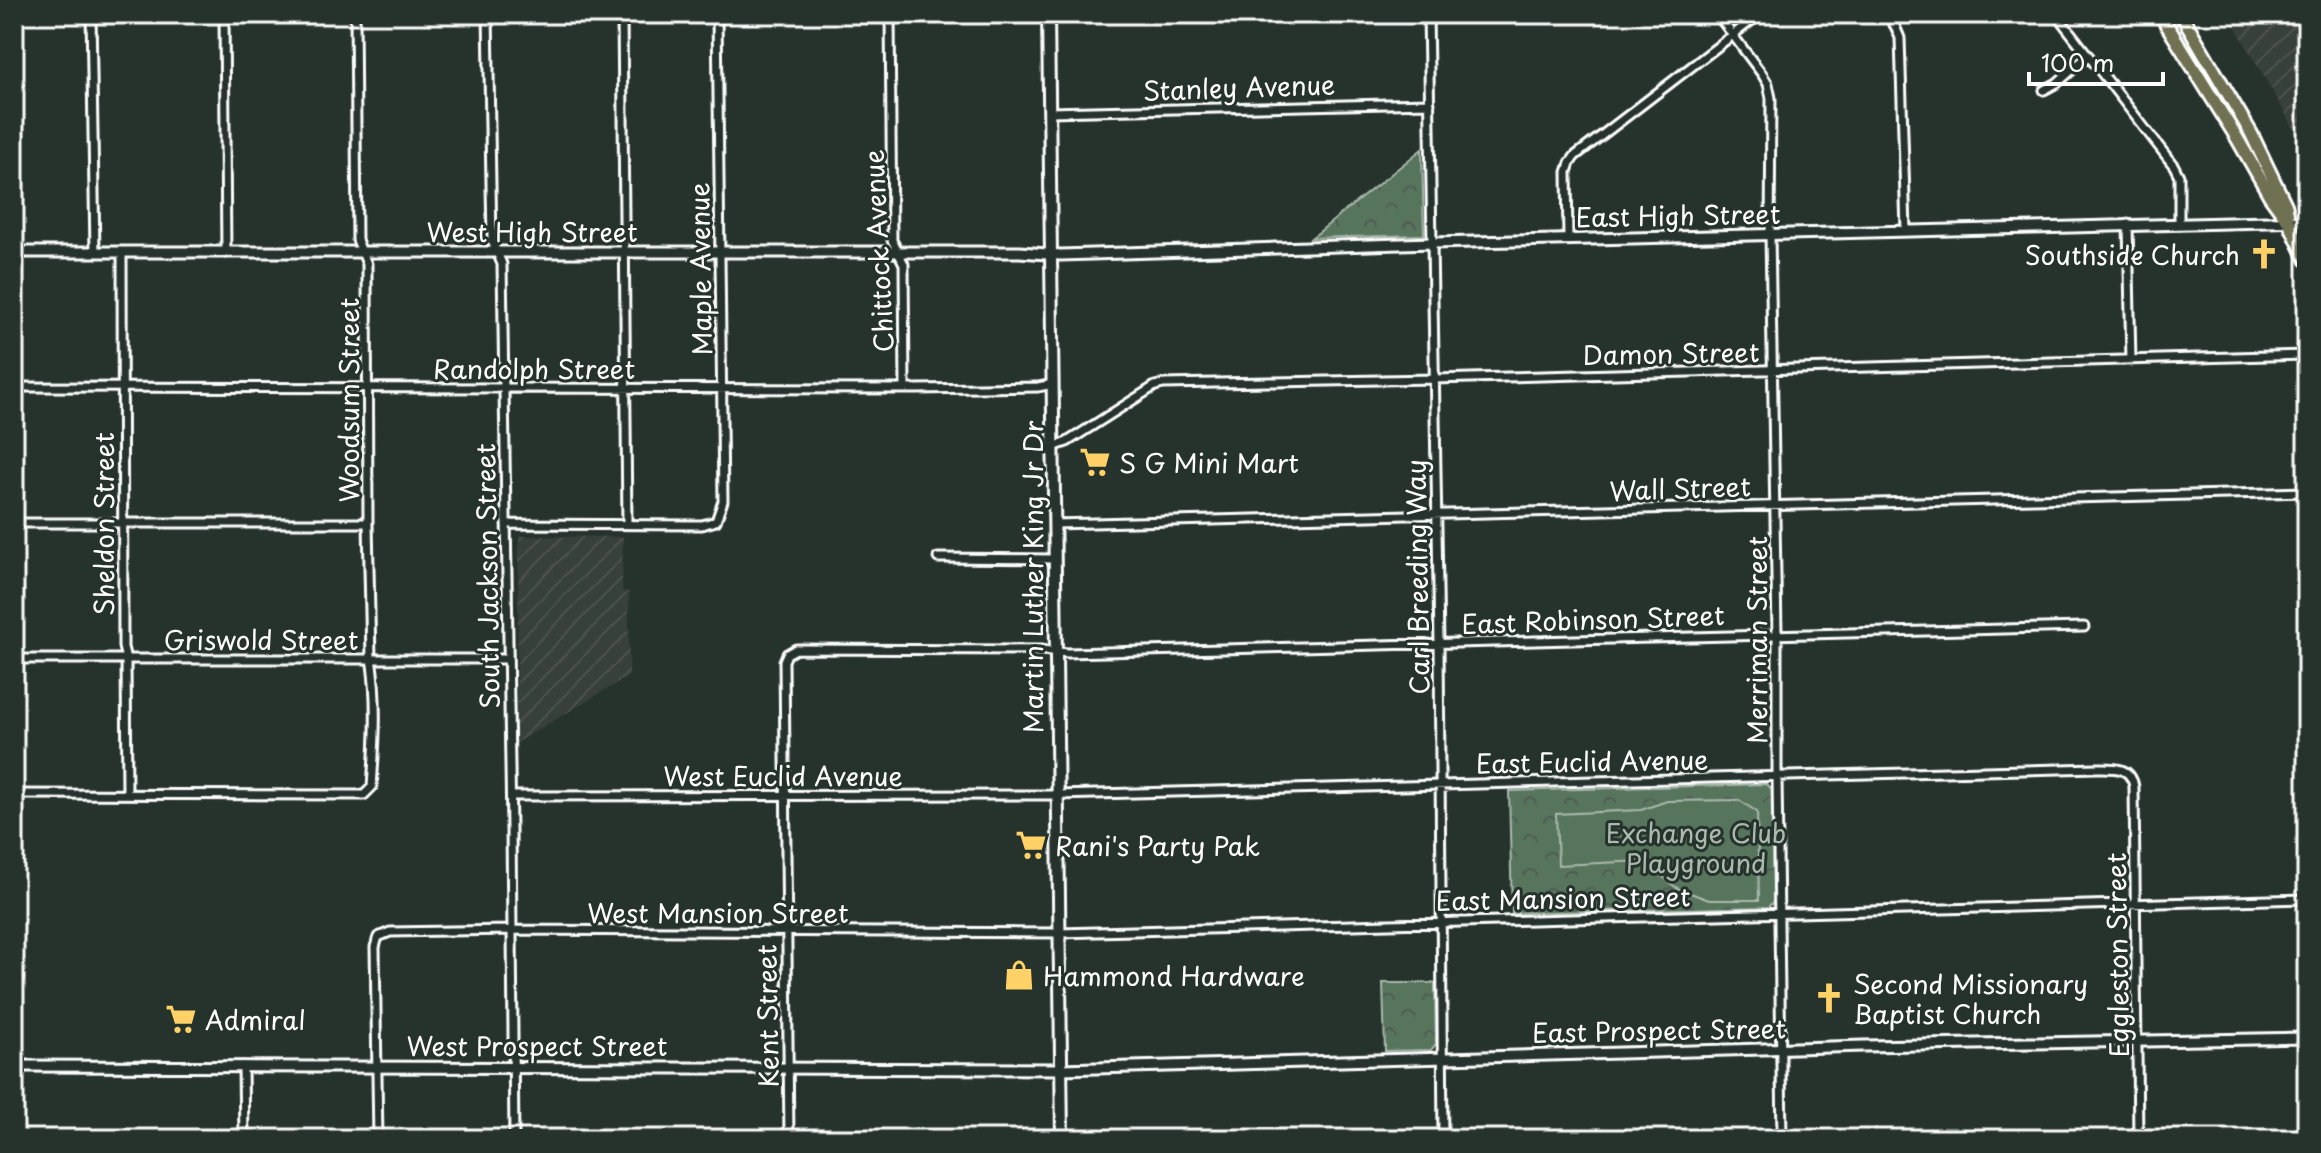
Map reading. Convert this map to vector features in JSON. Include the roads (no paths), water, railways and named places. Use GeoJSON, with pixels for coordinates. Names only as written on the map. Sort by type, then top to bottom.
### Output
{"type":"FeatureCollection","features":[{"type":"Feature","properties":{"kind":"main road","name":"Martin Luther King Jr Dr"},"geometry":{"type":"LineString","coordinates":[[1048,14],[1062,1139]]}},
{"type":"Feature","properties":{"kind":"main road"},"geometry":{"type":"LineString","coordinates":[[2160,14],[2270,196],[2289,222],[2307,260]]}},
{"type":"Feature","properties":{"kind":"main road"},"geometry":{"type":"LineString","coordinates":[[2181,14],[2251,133],[2286,206],[2289,222]]}},
{"type":"Feature","properties":{"kind":"street"},"geometry":{"type":"LineString","coordinates":[[91,14],[95,252]]}},
{"type":"Feature","properties":{"kind":"street"},"geometry":{"type":"LineString","coordinates":[[224,14],[226,253]]}},
{"type":"Feature","properties":{"kind":"street","name":"Woodsum Street"},"geometry":{"type":"LineString","coordinates":[[127,794],[364,795],[372,787],[374,674],[368,523],[367,264],[357,240],[355,14]]}},
{"type":"Feature","properties":{"kind":"street","name":"South Jackson Street"},"geometry":{"type":"LineString","coordinates":[[488,14],[492,241],[502,264],[514,1139]]}},
{"type":"Feature","properties":{"kind":"street"},"geometry":{"type":"LineString","coordinates":[[506,524],[627,524],[622,14]]}},
{"type":"Feature","properties":{"kind":"street","name":"Maple Avenue"},"geometry":{"type":"LineString","coordinates":[[627,524],[702,525],[716,521],[723,501],[717,14]]}},
{"type":"Feature","properties":{"kind":"street","name":"Chittock Avenue"},"geometry":{"type":"LineString","coordinates":[[890,14],[892,240],[904,264],[905,389]]}},
{"type":"Feature","properties":{"kind":"street","name":"Carl Breeding Way"},"geometry":{"type":"LineString","coordinates":[[1428,14],[1439,644],[1443,1139]]}},
{"type":"Feature","properties":{"kind":"street","name":"Merriman Street"},"geometry":{"type":"LineString","coordinates":[[1717,14],[1762,74],[1771,98],[1770,235],[1782,1139]]}},
{"type":"Feature","properties":{"kind":"street"},"geometry":{"type":"LineString","coordinates":[[1568,239],[1567,172],[1575,156],[1760,14]]}},
{"type":"Feature","properties":{"kind":"street"},"geometry":{"type":"LineString","coordinates":[[1886,14],[1900,38],[1906,231]]}},
{"type":"Feature","properties":{"kind":"street"},"geometry":{"type":"LineString","coordinates":[[2056,14],[2174,166],[2179,176],[2179,223]]}},
{"type":"Feature","properties":{"kind":"street"},"geometry":{"type":"LineString","coordinates":[[2044,90],[2057,83],[2088,56]]}},
{"type":"Feature","properties":{"kind":"street","name":"Stanley Avenue"},"geometry":{"type":"LineString","coordinates":[[1049,112],[1430,103]]}},
{"type":"Feature","properties":{"kind":"street","name":"East High Street"},"geometry":{"type":"LineString","coordinates":[[1050,254],[2307,221]]}},
{"type":"Feature","properties":{"kind":"street"},"geometry":{"type":"LineString","coordinates":[[2128,224],[2131,361]]}},
{"type":"Feature","properties":{"kind":"street","name":"West High Street"},"geometry":{"type":"LineString","coordinates":[[14,252],[1050,254]]}},
{"type":"Feature","properties":{"kind":"street","name":"Sheldon Street"},"geometry":{"type":"LineString","coordinates":[[122,253],[123,647],[126,659],[127,794]]}},
{"type":"Feature","properties":{"kind":"street","name":"Damon Street"},"geometry":{"type":"LineString","coordinates":[[1053,447],[1067,442],[1155,386],[1163,384],[2307,355]]}},
{"type":"Feature","properties":{"kind":"street","name":"Randolph Street"},"geometry":{"type":"LineString","coordinates":[[14,387],[905,389],[1038,387],[1053,384]]}},
{"type":"Feature","properties":{"kind":"street","name":"Wall Street"},"geometry":{"type":"LineString","coordinates":[[1054,524],[2307,492]]}},
{"type":"Feature","properties":{"kind":"street"},"geometry":{"type":"LineString","coordinates":[[14,523],[368,523]]}},
{"type":"Feature","properties":{"kind":"street"},"geometry":{"type":"LineString","coordinates":[[938,558],[1055,559]]}},
{"type":"Feature","properties":{"kind":"street","name":"East Robinson Street"},"geometry":{"type":"LineString","coordinates":[[787,654],[796,649],[1055,652],[2084,627]]}},
{"type":"Feature","properties":{"kind":"street","name":"Kent Street"},"geometry":{"type":"LineString","coordinates":[[787,654],[784,661],[789,1139]]}},
{"type":"Feature","properties":{"kind":"street","name":"Griswold Street"},"geometry":{"type":"LineString","coordinates":[[14,659],[508,659]]}},
{"type":"Feature","properties":{"kind":"street","name":"East Euclid Avenue"},"geometry":{"type":"LineString","coordinates":[[1056,795],[2097,768],[2129,773]]}},
{"type":"Feature","properties":{"kind":"street","name":"Eggleston Street"},"geometry":{"type":"LineString","coordinates":[[2129,773],[2134,787],[2137,903],[2138,1139]]}},
{"type":"Feature","properties":{"kind":"street"},"geometry":{"type":"LineString","coordinates":[[14,794],[127,794]]}},
{"type":"Feature","properties":{"kind":"street","name":"West Euclid Avenue"},"geometry":{"type":"LineString","coordinates":[[511,796],[1056,795]]}},
{"type":"Feature","properties":{"kind":"street","name":"East Mansion Street"},"geometry":{"type":"LineString","coordinates":[[1059,933],[2307,899]]}},
{"type":"Feature","properties":{"kind":"street","name":"West Mansion Street"},"geometry":{"type":"LineString","coordinates":[[378,1068],[375,947],[378,937],[390,932],[1059,933]]}},
{"type":"Feature","properties":{"kind":"street","name":"East Prospect Street"},"geometry":{"type":"LineString","coordinates":[[1061,1069],[2307,1038]]}},
{"type":"Feature","properties":{"kind":"street","name":"West Prospect Street"},"geometry":{"type":"LineString","coordinates":[[14,1066],[1061,1069]]}},
{"type":"Feature","properties":{"kind":"street"},"geometry":{"type":"LineString","coordinates":[[243,1066],[244,1139]]}},
{"type":"Feature","properties":{"kind":"street"},"geometry":{"type":"LineString","coordinates":[[378,1068],[378,1139]]}},
{"type":"Feature","properties":{"kind":"place","name":"Southside Church"},"geometry":{"type":"Point","coordinates":[2264,254]}},
{"type":"Feature","properties":{"kind":"place","name":"S G Mini Mart"},"geometry":{"type":"Point","coordinates":[1095,462]}},
{"type":"Feature","properties":{"kind":"place","name":"Rani's Party Pak"},"geometry":{"type":"Point","coordinates":[1031,845]}},
{"type":"Feature","properties":{"kind":"place","name":"Hammond Hardware"},"geometry":{"type":"Point","coordinates":[1019,975]}},
{"type":"Feature","properties":{"kind":"place","name":"Second Missionary Baptist Church"},"geometry":{"type":"Point","coordinates":[1829,998]}},
{"type":"Feature","properties":{"kind":"place","name":"Admiral"},"geometry":{"type":"Point","coordinates":[181,1019]}},
{"type":"Feature","properties":{"kind":"park label","name":"Exchange Club Playground"},"geometry":{"type":"Point","coordinates":[1696,847]}}]}
